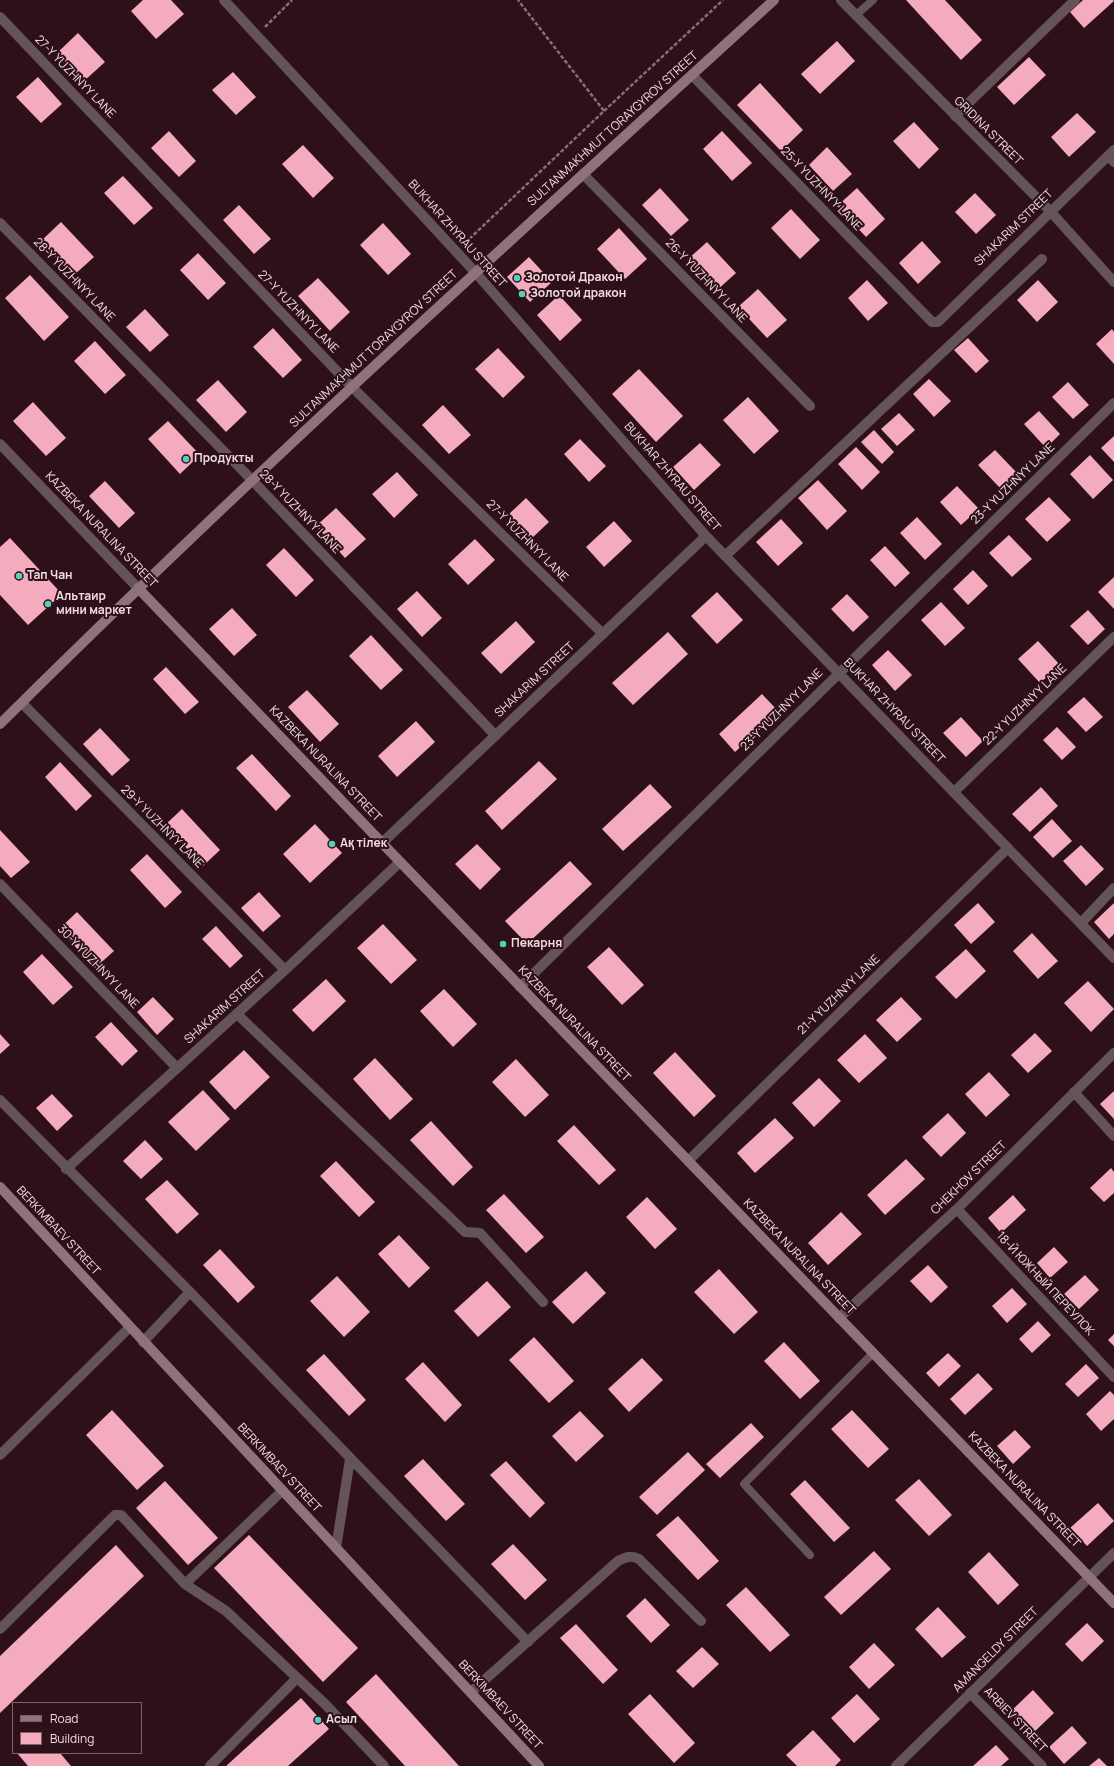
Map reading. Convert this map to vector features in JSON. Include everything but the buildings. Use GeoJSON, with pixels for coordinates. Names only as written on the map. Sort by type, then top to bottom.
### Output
{"type":"FeatureCollection","features":[{"type":"Feature","properties":{"kind":"street","name":"BUKHAR ZHYRAU STREET"},"geometry":{"type":"LineString","coordinates":[[224,0],[475,272],[706,536],[1114,958]]}},
{"type":"Feature","properties":{"kind":"street","name":"SULTANMAKHMUT TORAYGYROV STREET"},"geometry":{"type":"LineString","coordinates":[[0,724],[138,588],[252,480],[475,272],[774,0]]}},
{"type":"Feature","properties":{"kind":"street","name":"GRIDINA STREET"},"geometry":{"type":"LineString","coordinates":[[841,0],[1050,211],[1114,282]]}},
{"type":"Feature","properties":{"kind":"street"},"geometry":{"type":"LineString","coordinates":[[955,116],[1075,0]]}},
{"type":"Feature","properties":{"kind":"street","name":"27-Y YUZHNYY LANE"},"geometry":{"type":"LineString","coordinates":[[0,17],[352,387],[603,634]]}},
{"type":"Feature","properties":{"kind":"street","name":"25-Y YUZHNYY LANE"},"geometry":{"type":"LineString","coordinates":[[692,75],[932,322]]}},
{"type":"Feature","properties":{"kind":"street","name":"SHAKARIM STREET"},"geometry":{"type":"LineString","coordinates":[[932,322],[938,322],[1050,211],[1112,157]]}},
{"type":"Feature","properties":{"kind":"street","name":"26-Y YUZHNYY LANE"},"geometry":{"type":"LineString","coordinates":[[583,174],[810,406]]}},
{"type":"Feature","properties":{"kind":"street","name":"28-Y YUZHNYY LANE"},"geometry":{"type":"LineString","coordinates":[[0,223],[252,480],[495,736]]}},
{"type":"Feature","properties":{"kind":"street"},"geometry":{"type":"LineString","coordinates":[[725,556],[1042,259]]}},
{"type":"Feature","properties":{"kind":"street","name":"23-Y YUZHNYY LANE"},"geometry":{"type":"LineString","coordinates":[[520,987],[838,672],[1114,403]]}},
{"type":"Feature","properties":{"kind":"street","name":"KAZBEKA NURALINA STREET"},"geometry":{"type":"LineString","coordinates":[[0,444],[520,987],[1114,1603]]}},
{"type":"Feature","properties":{"kind":"street","name":"SHAKARIM STREET"},"geometry":{"type":"LineString","coordinates":[[382,843],[706,536]]}},
{"type":"Feature","properties":{"kind":"street","name":"22-Y YUZHNYY LANE"},"geometry":{"type":"LineString","coordinates":[[954,792],[1114,637]]}},
{"type":"Feature","properties":{"kind":"street","name":"29-Y YUZHNYY LANE"},"geometry":{"type":"LineString","coordinates":[[22,703],[284,970]]}},
{"type":"Feature","properties":{"kind":"street","name":"21-Y YUZHNYY LANE"},"geometry":{"type":"LineString","coordinates":[[688,1161],[1008,848]]}},
{"type":"Feature","properties":{"kind":"street","name":"SHAKARIM STREET"},"geometry":{"type":"LineString","coordinates":[[66,1170],[237,1014],[400,862]]}},
{"type":"Feature","properties":{"kind":"street","name":"30-Y YUZHNYY LANE"},"geometry":{"type":"LineString","coordinates":[[0,884],[177,1068]]}},
{"type":"Feature","properties":{"kind":"street"},"geometry":{"type":"LineString","coordinates":[[1081,923],[1114,888]]}},
{"type":"Feature","properties":{"kind":"street"},"geometry":{"type":"LineString","coordinates":[[237,1014],[465,1232],[480,1233],[543,1302]]}},
{"type":"Feature","properties":{"kind":"street","name":"CHEKHOV STREET"},"geometry":{"type":"LineString","coordinates":[[839,1318],[957,1209],[1114,1053]]}},
{"type":"Feature","properties":{"kind":"street"},"geometry":{"type":"LineString","coordinates":[[1074,1092],[1114,1136]]}},
{"type":"Feature","properties":{"kind":"street"},"geometry":{"type":"LineString","coordinates":[[0,1100],[66,1170],[190,1292],[528,1642]]}},
{"type":"Feature","properties":{"kind":"street","name":"BERKIMBAEV STREET"},"geometry":{"type":"LineString","coordinates":[[0,1187],[539,1766]]}},
{"type":"Feature","properties":{"kind":"street","name":"18-Й ЮЖНЫЙ ПЕРЕУЛОК"},"geometry":{"type":"LineString","coordinates":[[957,1209],[1114,1377]]}},
{"type":"Feature","properties":{"kind":"street"},"geometry":{"type":"LineString","coordinates":[[144,1342],[190,1292]]}},
{"type":"Feature","properties":{"kind":"street"},"geometry":{"type":"LineString","coordinates":[[0,1455],[130,1328]]}},
{"type":"Feature","properties":{"kind":"street"},"geometry":{"type":"LineString","coordinates":[[336,1548],[350,1459]]}},
{"type":"Feature","properties":{"kind":"street"},"geometry":{"type":"LineString","coordinates":[[185,1584],[282,1491]]}},
{"type":"Feature","properties":{"kind":"street"},"geometry":{"type":"LineString","coordinates":[[0,1629],[115,1515],[121,1515],[185,1584],[226,1611],[325,1704],[384,1766]]}},
{"type":"Feature","properties":{"kind":"street","name":"AMANGELDY STREET"},"geometry":{"type":"LineString","coordinates":[[896,1766],[1088,1576],[1114,1553]]}},
{"type":"Feature","properties":{"kind":"street"},"geometry":{"type":"LineString","coordinates":[[471,1692],[618,1560],[626,1556],[639,1558],[701,1621]]}},
{"type":"Feature","properties":{"kind":"street"},"geometry":{"type":"LineString","coordinates":[[210,1766],[297,1678]]}},
{"type":"Feature","properties":{"kind":"street","name":"ARBIEV STREET"},"geometry":{"type":"LineString","coordinates":[[970,1693],[1042,1766]]}},
{"type":"Feature","properties":{"kind":"lane"},"geometry":{"type":"LineString","coordinates":[[856,15],[873,0]]}},
{"type":"Feature","properties":{"kind":"lane"},"geometry":{"type":"LineString","coordinates":[[810,1554],[744,1484],[873,1353]]}},
{"type":"Feature","properties":{"kind":"path"},"geometry":{"type":"LineString","coordinates":[[256,36],[292,0]]}},
{"type":"Feature","properties":{"kind":"path"},"geometry":{"type":"LineString","coordinates":[[518,0],[604,110]]}},
{"type":"Feature","properties":{"kind":"path"},"geometry":{"type":"LineString","coordinates":[[456,251],[722,0]]}},
{"type":"Feature","properties":{"kind":"place","name":"Золотой Дракон"},"geometry":{"type":"Point","coordinates":[517,278]}},
{"type":"Feature","properties":{"kind":"place","name":"Золотой дракон"},"geometry":{"type":"Point","coordinates":[522,294]}},
{"type":"Feature","properties":{"kind":"place","name":"Продукты"},"geometry":{"type":"Point","coordinates":[186,459]}},
{"type":"Feature","properties":{"kind":"place","name":"Тап Чан"},"geometry":{"type":"Point","coordinates":[19,576]}},
{"type":"Feature","properties":{"kind":"place","name":"Альтаир мини маркет"},"geometry":{"type":"Point","coordinates":[48,604]}},
{"type":"Feature","properties":{"kind":"place","name":"Ақ тілек"},"geometry":{"type":"Point","coordinates":[332,844]}},
{"type":"Feature","properties":{"kind":"place","name":"Пекарня"},"geometry":{"type":"Point","coordinates":[503,944]}},
{"type":"Feature","properties":{"kind":"place","name":"Асыл"},"geometry":{"type":"Point","coordinates":[318,1720]}}]}
